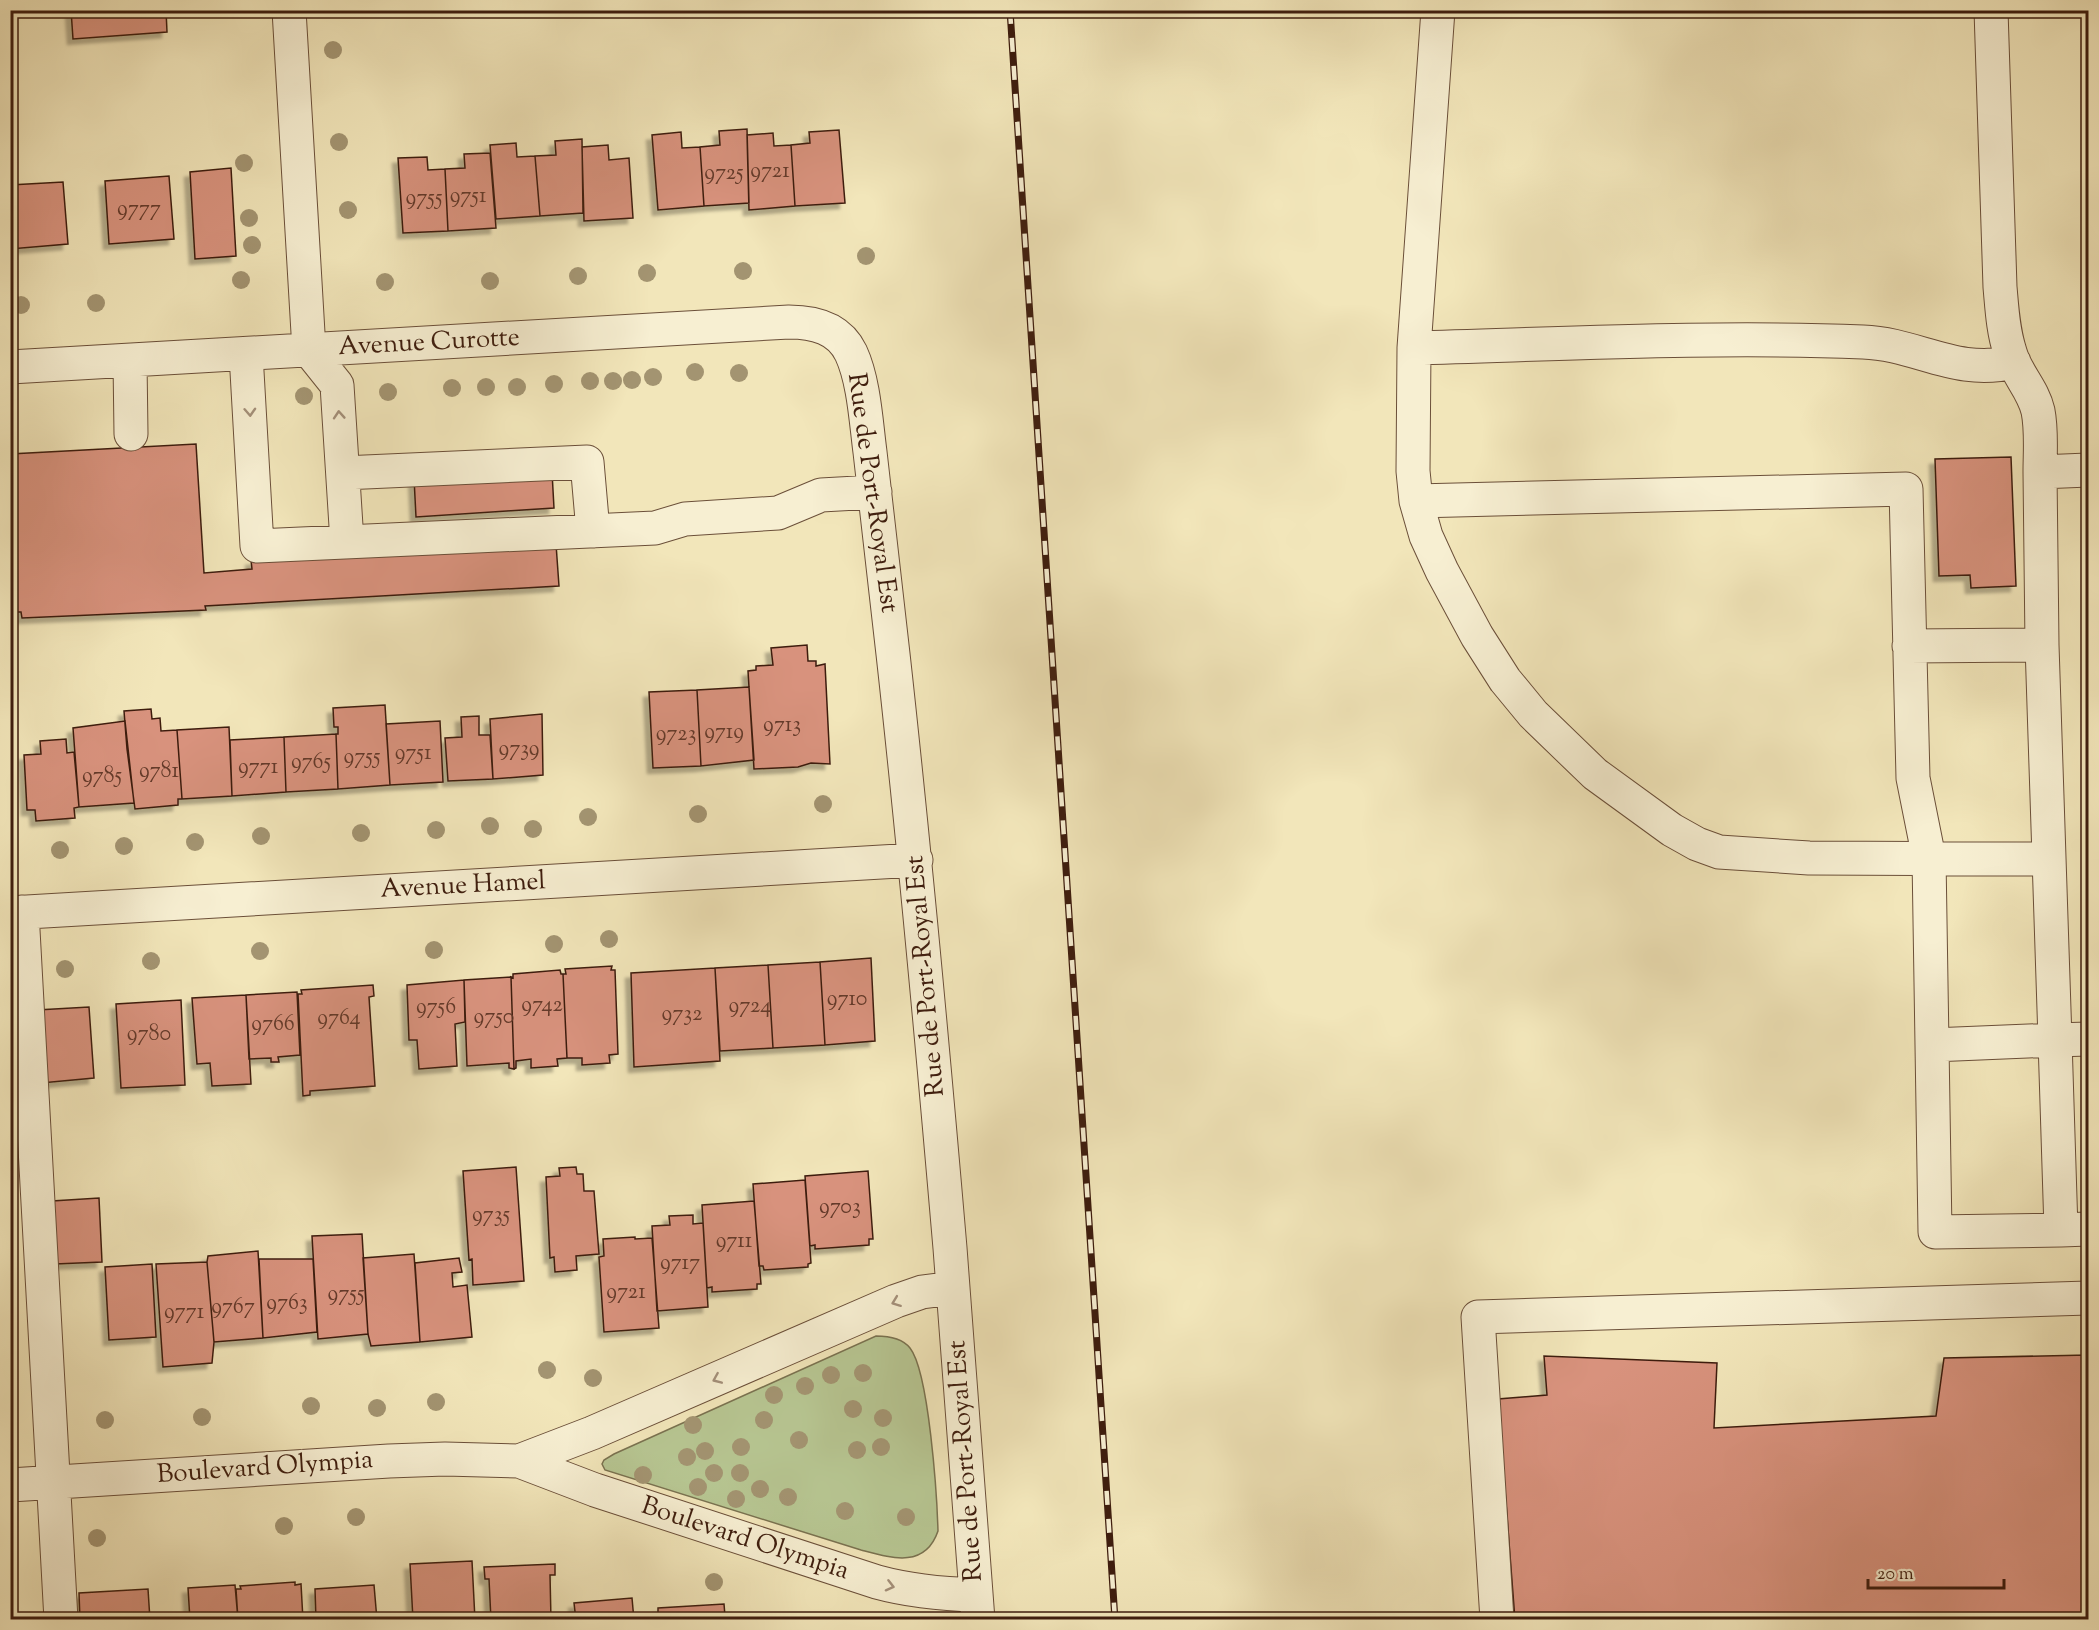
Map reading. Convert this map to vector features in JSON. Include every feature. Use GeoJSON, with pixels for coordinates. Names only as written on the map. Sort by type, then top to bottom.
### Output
{"type":"FeatureCollection","features":[{"type":"Feature","properties":{"kind":"street"},"geometry":{"type":"LineString","coordinates":[[289,10],[309,350],[337,386],[347,542]]}},
{"type":"Feature","properties":{"kind":"street"},"geometry":{"type":"LineString","coordinates":[[1438,10],[1414,348],[1413,471],[1416,501],[1426,536],[1477,636],[1505,680],[1533,714],[1595,774],[1672,830],[1697,844],[1719,852],[1809,858],[2049,859]]}},
{"type":"Feature","properties":{"kind":"street"},"geometry":{"type":"LineString","coordinates":[[1416,501],[1906,489],[1913,778],[1929,858],[1935,1232],[2075,1229],[2055,1040],[2042,645],[2040,426],[2032,393],[2010,354],[2004,326],[2000,287],[1991,10]]}},
{"type":"Feature","properties":{"kind":"street","name":"Avenue Curotte"},"geometry":{"type":"LineString","coordinates":[[10,367],[789,322],[820,325],[842,339]]}},
{"type":"Feature","properties":{"kind":"street","name":"Rue de Port-Royal Est"},"geometry":{"type":"LineString","coordinates":[[842,339],[857,369],[875,492],[915,860],[953,1288],[977,1607]]}},
{"type":"Feature","properties":{"kind":"street"},"geometry":{"type":"LineString","coordinates":[[1414,348],[1780,339],[1872,342],[1976,367],[1994,367],[2014,362]]}},
{"type":"Feature","properties":{"kind":"street"},"geometry":{"type":"LineString","coordinates":[[246,354],[257,546],[655,528],[685,519],[778,513],[822,495],[875,492]]}},
{"type":"Feature","properties":{"kind":"street"},"geometry":{"type":"LineString","coordinates":[[130,361],[131,434]]}},
{"type":"Feature","properties":{"kind":"street"},"geometry":{"type":"LineString","coordinates":[[343,473],[587,462],[593,531]]}},
{"type":"Feature","properties":{"kind":"street"},"geometry":{"type":"LineString","coordinates":[[2040,472],[2088,470]]}},
{"type":"Feature","properties":{"kind":"street"},"geometry":{"type":"LineString","coordinates":[[1909,646],[2042,645]]}},
{"type":"Feature","properties":{"kind":"street","name":"Avenue Hamel"},"geometry":{"type":"LineString","coordinates":[[16,912],[915,860]]}},
{"type":"Feature","properties":{"kind":"street"},"geometry":{"type":"LineString","coordinates":[[16,912],[61,1620]]}},
{"type":"Feature","properties":{"kind":"street"},"geometry":{"type":"LineString","coordinates":[[1932,1045],[2088,1039]]}},
{"type":"Feature","properties":{"kind":"street","name":"Boulevard Olympia"},"geometry":{"type":"LineString","coordinates":[[519,1461],[592,1433],[896,1301],[922,1292],[953,1288]]}},
{"type":"Feature","properties":{"kind":"street"},"geometry":{"type":"LineString","coordinates":[[1497,1620],[1478,1317],[2088,1298]]}},
{"type":"Feature","properties":{"kind":"street","name":"Boulevard Olympia"},"geometry":{"type":"LineString","coordinates":[[10,1485],[389,1461],[455,1459],[519,1461],[595,1490],[877,1582],[936,1594],[977,1607]]}},
{"type":"Feature","properties":{"kind":"green space"},"geometry":{"type":"Polygon","coordinates":[[[876,1336],[894,1338],[910,1348],[917,1361],[927,1407],[934,1464],[938,1531],[925,1551],[916,1556],[895,1558],[861,1550],[605,1470],[602,1464],[614,1454],[876,1336]]]}},
{"type":"Feature","properties":{"kind":"building"},"geometry":{"type":"Polygon","coordinates":[[[71,10],[166,10],[167,32],[73,39],[71,10]]]}},
{"type":"Feature","properties":{"kind":"building"},"geometry":{"type":"Polygon","coordinates":[[[747,129],[749,203],[704,206],[700,147],[720,145],[719,131],[747,129]]]}},
{"type":"Feature","properties":{"kind":"building"},"geometry":{"type":"Polygon","coordinates":[[[839,130],[845,203],[795,206],[791,145],[810,143],[809,132],[839,130]]]}},
{"type":"Feature","properties":{"kind":"building"},"geometry":{"type":"Polygon","coordinates":[[[681,132],[682,148],[700,147],[704,206],[658,210],[652,135],[681,132]]]}},
{"type":"Feature","properties":{"kind":"building"},"geometry":{"type":"Polygon","coordinates":[[[773,133],[774,146],[791,145],[795,206],[749,210],[747,135],[773,133]]]}},
{"type":"Feature","properties":{"kind":"building"},"geometry":{"type":"Polygon","coordinates":[[[582,139],[583,213],[540,216],[535,156],[556,155],[555,141],[582,139]]]}},
{"type":"Feature","properties":{"kind":"building"},"geometry":{"type":"Polygon","coordinates":[[[516,143],[517,157],[535,156],[540,216],[496,219],[490,145],[516,143]]]}},
{"type":"Feature","properties":{"kind":"building"},"geometry":{"type":"Polygon","coordinates":[[[608,145],[609,160],[629,158],[633,218],[584,221],[582,147],[608,145]]]}},
{"type":"Feature","properties":{"kind":"building"},"geometry":{"type":"Polygon","coordinates":[[[490,153],[496,228],[448,231],[445,169],[465,168],[464,154],[490,153]]]}},
{"type":"Feature","properties":{"kind":"building"},"geometry":{"type":"Polygon","coordinates":[[[427,157],[428,170],[445,169],[448,231],[403,233],[398,158],[427,157]]]}},
{"type":"Feature","properties":{"kind":"building"},"geometry":{"type":"Polygon","coordinates":[[[231,168],[236,256],[195,259],[190,172],[231,168]]]}},
{"type":"Feature","properties":{"kind":"building"},"geometry":{"type":"Polygon","coordinates":[[[169,176],[174,239],[109,244],[105,181],[169,176]]]}},
{"type":"Feature","properties":{"kind":"building"},"geometry":{"type":"Polygon","coordinates":[[[63,182],[68,244],[10,249],[10,185],[63,182]]]}},
{"type":"Feature","properties":{"kind":"building"},"geometry":{"type":"Polygon","coordinates":[[[196,444],[204,573],[252,569],[251,560],[556,544],[559,586],[205,606],[206,610],[22,618],[21,612],[10,612],[10,454],[196,444]]]}},
{"type":"Feature","properties":{"kind":"building"},"geometry":{"type":"Polygon","coordinates":[[[2011,457],[2016,586],[1971,588],[1970,575],[1939,576],[1935,459],[2011,457]]]}},
{"type":"Feature","properties":{"kind":"building"},"geometry":{"type":"Polygon","coordinates":[[[552,472],[554,508],[416,517],[414,478],[552,472]]]}},
{"type":"Feature","properties":{"kind":"building"},"geometry":{"type":"Polygon","coordinates":[[[807,645],[808,661],[816,661],[816,666],[825,664],[830,764],[811,763],[798,767],[754,769],[748,671],[756,670],[756,666],[773,665],[771,648],[807,645]]]}},
{"type":"Feature","properties":{"kind":"building"},"geometry":{"type":"Polygon","coordinates":[[[749,687],[754,760],[701,766],[697,690],[749,687]]]}},
{"type":"Feature","properties":{"kind":"building"},"geometry":{"type":"Polygon","coordinates":[[[697,690],[701,766],[653,768],[649,692],[697,690]]]}},
{"type":"Feature","properties":{"kind":"building"},"geometry":{"type":"Polygon","coordinates":[[[385,705],[390,785],[338,789],[336,734],[338,734],[338,727],[334,727],[333,708],[385,705]]]}},
{"type":"Feature","properties":{"kind":"building"},"geometry":{"type":"Polygon","coordinates":[[[151,709],[152,719],[160,718],[161,731],[177,730],[182,799],[178,799],[178,805],[135,809],[124,711],[151,709]]]}},
{"type":"Feature","properties":{"kind":"building"},"geometry":{"type":"Polygon","coordinates":[[[542,714],[543,775],[493,779],[490,719],[542,714]]]}},
{"type":"Feature","properties":{"kind":"building"},"geometry":{"type":"Polygon","coordinates":[[[479,716],[479,735],[490,735],[493,779],[448,781],[445,738],[462,737],[461,717],[479,716]]]}},
{"type":"Feature","properties":{"kind":"building"},"geometry":{"type":"Polygon","coordinates":[[[125,721],[134,803],[79,807],[73,728],[125,721]]]}},
{"type":"Feature","properties":{"kind":"building"},"geometry":{"type":"Polygon","coordinates":[[[440,721],[443,782],[390,785],[386,724],[440,721]]]}},
{"type":"Feature","properties":{"kind":"building"},"geometry":{"type":"Polygon","coordinates":[[[229,727],[232,796],[182,799],[177,730],[229,727]]]}},
{"type":"Feature","properties":{"kind":"building"},"geometry":{"type":"Polygon","coordinates":[[[336,734],[338,789],[286,792],[284,737],[336,734]]]}},
{"type":"Feature","properties":{"kind":"building"},"geometry":{"type":"Polygon","coordinates":[[[284,737],[286,792],[232,796],[230,740],[284,737]]]}},
{"type":"Feature","properties":{"kind":"building"},"geometry":{"type":"Polygon","coordinates":[[[66,739],[67,753],[74,752],[79,807],[74,808],[75,818],[36,821],[35,810],[27,810],[24,755],[41,754],[40,741],[66,739]]]}},
{"type":"Feature","properties":{"kind":"building"},"geometry":{"type":"Polygon","coordinates":[[[871,958],[875,1041],[825,1045],[820,962],[871,958]]]}},
{"type":"Feature","properties":{"kind":"building"},"geometry":{"type":"Polygon","coordinates":[[[820,962],[825,1045],[773,1048],[768,965],[820,962]]]}},
{"type":"Feature","properties":{"kind":"building"},"geometry":{"type":"Polygon","coordinates":[[[768,965],[773,1048],[720,1051],[715,968],[768,965]]]}},
{"type":"Feature","properties":{"kind":"building"},"geometry":{"type":"Polygon","coordinates":[[[612,966],[611,970],[615,970],[618,1054],[609,1055],[610,1063],[582,1065],[582,1058],[567,1058],[563,974],[566,974],[565,969],[612,966]]]}},
{"type":"Feature","properties":{"kind":"building"},"geometry":{"type":"Polygon","coordinates":[[[715,968],[720,1061],[634,1067],[631,973],[715,968]]]}},
{"type":"Feature","properties":{"kind":"building"},"geometry":{"type":"Polygon","coordinates":[[[560,970],[563,974],[567,1058],[557,1059],[558,1066],[531,1068],[531,1059],[516,1061],[514,1069],[511,977],[513,978],[513,974],[560,970]]]}},
{"type":"Feature","properties":{"kind":"building"},"geometry":{"type":"Polygon","coordinates":[[[511,977],[514,1069],[509,1068],[509,1063],[467,1066],[464,980],[511,977]]]}},
{"type":"Feature","properties":{"kind":"building"},"geometry":{"type":"Polygon","coordinates":[[[464,980],[465,1022],[455,1024],[457,1066],[419,1069],[417,1040],[409,1040],[407,985],[464,980]]]}},
{"type":"Feature","properties":{"kind":"building"},"geometry":{"type":"Polygon","coordinates":[[[373,985],[374,996],[369,997],[375,1086],[310,1091],[310,1095],[303,1096],[298,994],[302,994],[301,990],[373,985]]]}},
{"type":"Feature","properties":{"kind":"building"},"geometry":{"type":"Polygon","coordinates":[[[297,992],[300,1055],[278,1057],[279,1062],[271,1062],[271,1058],[249,1059],[246,995],[297,992]]]}},
{"type":"Feature","properties":{"kind":"building"},"geometry":{"type":"Polygon","coordinates":[[[246,995],[251,1084],[212,1086],[210,1063],[197,1064],[192,998],[246,995]]]}},
{"type":"Feature","properties":{"kind":"building"},"geometry":{"type":"Polygon","coordinates":[[[181,1000],[185,1085],[121,1088],[116,1004],[181,1000]]]}},
{"type":"Feature","properties":{"kind":"building"},"geometry":{"type":"Polygon","coordinates":[[[89,1007],[94,1078],[41,1083],[37,1010],[89,1007]]]}},
{"type":"Feature","properties":{"kind":"building"},"geometry":{"type":"Polygon","coordinates":[[[516,1167],[524,1281],[473,1285],[472,1259],[469,1260],[463,1171],[516,1167]]]}},
{"type":"Feature","properties":{"kind":"building"},"geometry":{"type":"Polygon","coordinates":[[[576,1167],[577,1174],[583,1174],[584,1191],[594,1191],[599,1254],[576,1256],[577,1270],[555,1272],[554,1257],[550,1258],[546,1177],[560,1176],[559,1168],[576,1167]]]}},
{"type":"Feature","properties":{"kind":"building"},"geometry":{"type":"Polygon","coordinates":[[[868,1171],[873,1239],[869,1239],[869,1245],[815,1249],[815,1245],[810,1246],[805,1176],[868,1171]]]}},
{"type":"Feature","properties":{"kind":"building"},"geometry":{"type":"Polygon","coordinates":[[[805,1180],[811,1263],[808,1267],[764,1270],[763,1266],[759,1266],[753,1184],[805,1180]]]}},
{"type":"Feature","properties":{"kind":"building"},"geometry":{"type":"Polygon","coordinates":[[[99,1198],[102,1262],[55,1264],[52,1201],[99,1198]]]}},
{"type":"Feature","properties":{"kind":"building"},"geometry":{"type":"Polygon","coordinates":[[[754,1201],[761,1284],[757,1284],[757,1289],[712,1292],[712,1287],[707,1288],[702,1205],[754,1201]]]}},
{"type":"Feature","properties":{"kind":"building"},"geometry":{"type":"Polygon","coordinates":[[[693,1215],[693,1224],[703,1223],[708,1307],[657,1311],[652,1226],[670,1225],[669,1216],[693,1215]]]}},
{"type":"Feature","properties":{"kind":"building"},"geometry":{"type":"Polygon","coordinates":[[[362,1234],[368,1334],[318,1339],[312,1236],[362,1234]]]}},
{"type":"Feature","properties":{"kind":"building"},"geometry":{"type":"Polygon","coordinates":[[[635,1237],[635,1239],[652,1238],[659,1328],[604,1332],[599,1257],[604,1256],[603,1239],[635,1237]]]}},
{"type":"Feature","properties":{"kind":"building"},"geometry":{"type":"Polygon","coordinates":[[[258,1251],[263,1338],[214,1342],[208,1256],[258,1251]]]}},
{"type":"Feature","properties":{"kind":"building"},"geometry":{"type":"Polygon","coordinates":[[[414,1254],[420,1342],[371,1346],[368,1334],[363,1258],[414,1254]]]}},
{"type":"Feature","properties":{"kind":"building"},"geometry":{"type":"Polygon","coordinates":[[[459,1258],[462,1272],[452,1273],[453,1287],[467,1285],[472,1337],[420,1342],[415,1263],[459,1258]]]}},
{"type":"Feature","properties":{"kind":"building"},"geometry":{"type":"Polygon","coordinates":[[[259,1259],[313,1259],[317,1332],[263,1338],[259,1259]]]}},
{"type":"Feature","properties":{"kind":"building"},"geometry":{"type":"Polygon","coordinates":[[[207,1262],[214,1342],[212,1363],[163,1367],[156,1264],[207,1262]]]}},
{"type":"Feature","properties":{"kind":"building"},"geometry":{"type":"Polygon","coordinates":[[[152,1264],[156,1337],[109,1340],[105,1267],[152,1264]]]}},
{"type":"Feature","properties":{"kind":"building"},"geometry":{"type":"Polygon","coordinates":[[[2088,1355],[2088,1620],[1515,1620],[1498,1399],[1547,1395],[1544,1356],[1717,1363],[1714,1428],[1936,1416],[1944,1358],[2088,1355]]]}},
{"type":"Feature","properties":{"kind":"building"},"geometry":{"type":"Polygon","coordinates":[[[472,1561],[475,1620],[413,1620],[410,1564],[472,1561]]]}},
{"type":"Feature","properties":{"kind":"building"},"geometry":{"type":"Polygon","coordinates":[[[555,1564],[555,1575],[550,1575],[551,1620],[491,1620],[489,1579],[485,1579],[484,1567],[555,1564]]]}},
{"type":"Feature","properties":{"kind":"building"},"geometry":{"type":"Polygon","coordinates":[[[295,1582],[295,1585],[301,1584],[303,1620],[238,1620],[236,1589],[241,1589],[240,1586],[295,1582]]]}},
{"type":"Feature","properties":{"kind":"building"},"geometry":{"type":"Polygon","coordinates":[[[235,1585],[238,1620],[190,1620],[188,1588],[235,1585]]]}},
{"type":"Feature","properties":{"kind":"building"},"geometry":{"type":"Polygon","coordinates":[[[374,1585],[377,1620],[316,1620],[315,1589],[374,1585]]]}},
{"type":"Feature","properties":{"kind":"building"},"geometry":{"type":"Polygon","coordinates":[[[148,1589],[150,1620],[80,1620],[79,1593],[148,1589]]]}},
{"type":"Feature","properties":{"kind":"building"},"geometry":{"type":"Polygon","coordinates":[[[632,1598],[634,1620],[576,1620],[574,1603],[632,1598]]]}},
{"type":"Feature","properties":{"kind":"building"},"geometry":{"type":"Polygon","coordinates":[[[724,1604],[725,1616],[720,1617],[720,1620],[658,1620],[658,1608],[724,1604]]]}},
{"type":"Feature","properties":{"kind":"railway"},"geometry":{"type":"LineString","coordinates":[[1010,10],[1115,1620]]}}]}
